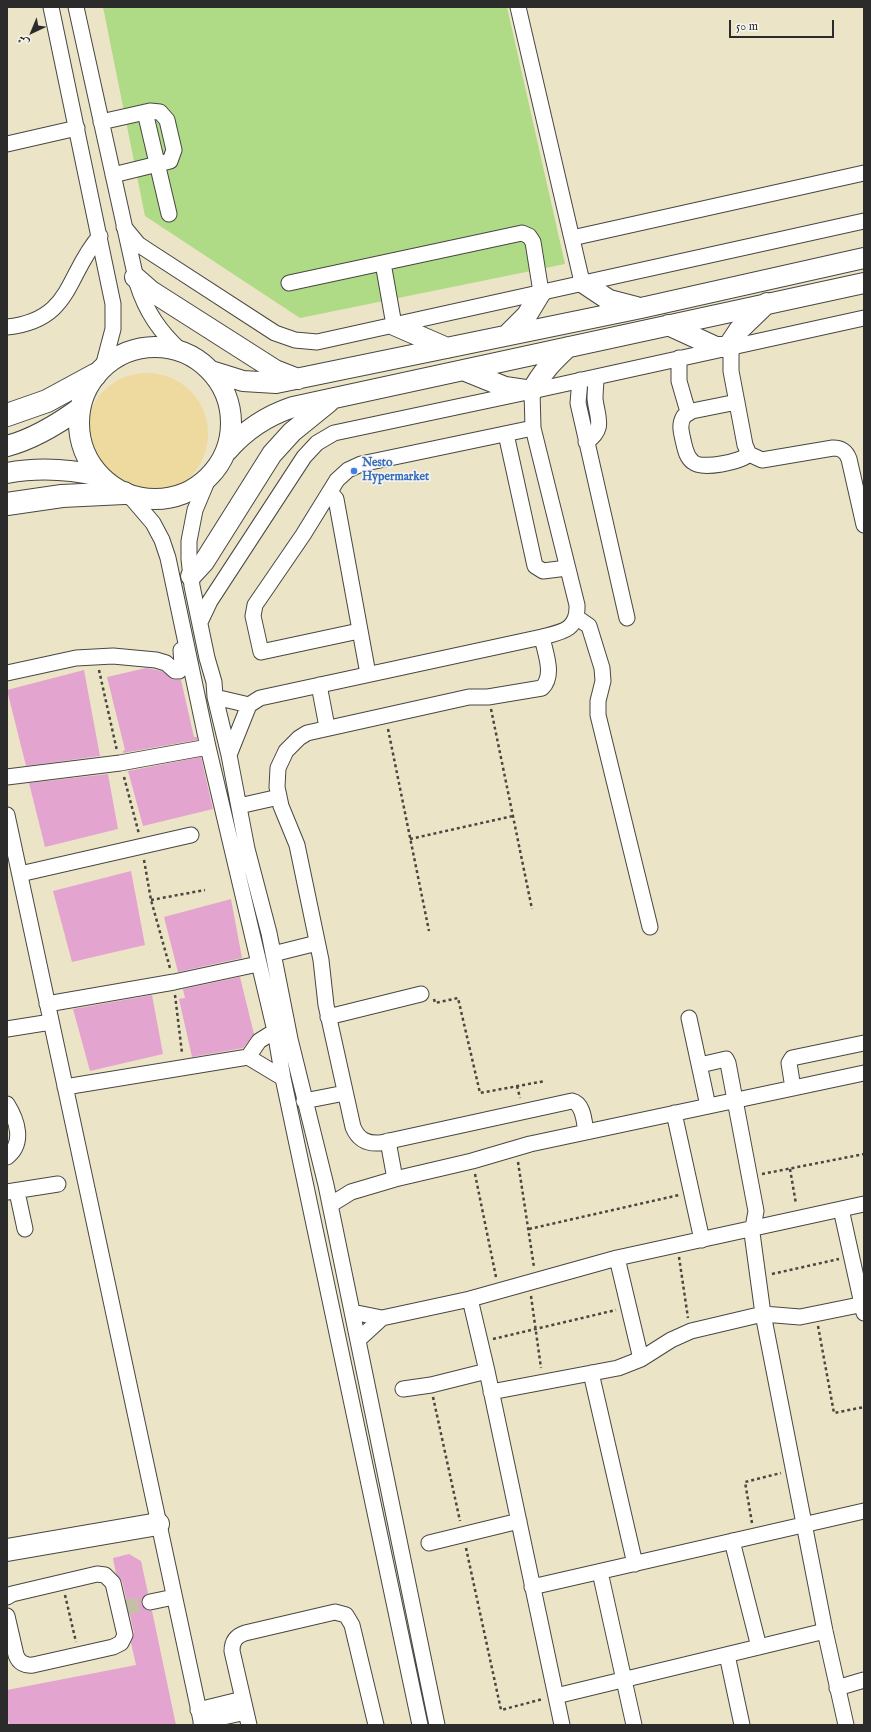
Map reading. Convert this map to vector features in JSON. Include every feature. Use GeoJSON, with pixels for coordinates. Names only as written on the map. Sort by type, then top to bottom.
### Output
{"type":"FeatureCollection","features":[{"type":"Feature","properties":{"kind":"highway"},"geometry":{"type":"LineString","coordinates":[[7,415],[47,401],[99,371]]}},
{"type":"Feature","properties":{"kind":"highway"},"geometry":{"type":"LineString","coordinates":[[7,504],[62,496],[126,494]]}},
{"type":"Feature","properties":{"kind":"highway"},"geometry":{"type":"LineString","coordinates":[[7,1550],[158,1524]]}},
{"type":"Feature","properties":{"kind":"main road"},"geometry":{"type":"LineString","coordinates":[[210,371],[232,379],[254,383],[276,383],[508,334],[642,308],[864,258]]}},
{"type":"Feature","properties":{"kind":"main road"},"geometry":{"type":"LineString","coordinates":[[135,277],[151,291],[275,370],[298,378]]}},
{"type":"Feature","properties":{"kind":"main road"},"geometry":{"type":"LineString","coordinates":[[582,282],[610,300],[642,308]]}},
{"type":"Feature","properties":{"kind":"main road"},"geometry":{"type":"LineString","coordinates":[[227,450],[246,432],[268,417],[293,407],[864,283]]}},
{"type":"Feature","properties":{"kind":"main road"},"geometry":{"type":"LineString","coordinates":[[508,334],[527,315],[541,292]]}},
{"type":"Feature","properties":{"kind":"main road"},"geometry":{"type":"LineString","coordinates":[[668,325],[716,347],[730,347],[739,330],[767,303]]}},
{"type":"Feature","properties":{"kind":"main road"},"geometry":{"type":"LineString","coordinates":[[394,325],[447,348]]}},
{"type":"Feature","properties":{"kind":"main road"},"geometry":{"type":"LineString","coordinates":[[149,347],[166,348],[182,352],[198,360],[210,371],[223,389],[232,417],[231,434],[227,450],[219,466],[208,478],[194,489],[179,496],[145,499],[126,494],[100,476],[89,461],[82,444],[79,426],[80,408],[86,391],[99,371],[117,357],[132,350],[149,347]]}},
{"type":"Feature","properties":{"kind":"main road"},"geometry":{"type":"LineString","coordinates":[[463,370],[505,387],[532,392],[538,379],[552,362],[568,347]]}},
{"type":"Feature","properties":{"kind":"main road"},"geometry":{"type":"LineString","coordinates":[[191,576],[204,562],[277,448],[302,422],[334,398]]}},
{"type":"Feature","properties":{"kind":"main road"},"geometry":{"type":"LineString","coordinates":[[7,446],[32,438],[49,429],[80,408]]}},
{"type":"Feature","properties":{"kind":"main road"},"geometry":{"type":"LineString","coordinates":[[7,473],[34,469],[50,469],[100,476]]}},
{"type":"Feature","properties":{"kind":"street"},"geometry":{"type":"LineString","coordinates":[[51,7],[111,291],[114,317],[110,342],[99,371]]}},
{"type":"Feature","properties":{"kind":"street"},"geometry":{"type":"LineString","coordinates":[[87,7],[77,13],[135,277],[141,297],[154,321],[182,352]]}},
{"type":"Feature","properties":{"kind":"street"},"geometry":{"type":"LineString","coordinates":[[518,7],[582,282]]}},
{"type":"Feature","properties":{"kind":"street"},"geometry":{"type":"LineString","coordinates":[[101,122],[155,111],[164,115],[169,124],[174,154],[170,161],[158,165],[113,174]]}},
{"type":"Feature","properties":{"kind":"street"},"geometry":{"type":"LineString","coordinates":[[145,112],[169,214]]}},
{"type":"Feature","properties":{"kind":"street"},"geometry":{"type":"LineString","coordinates":[[7,144],[77,128]]}},
{"type":"Feature","properties":{"kind":"street"},"geometry":{"type":"LineString","coordinates":[[572,238],[864,173]]}},
{"type":"Feature","properties":{"kind":"street"},"geometry":{"type":"LineString","coordinates":[[124,227],[134,240],[147,250],[266,328],[285,337],[305,342],[318,342],[582,282],[864,221]]}},
{"type":"Feature","properties":{"kind":"street"},"geometry":{"type":"LineString","coordinates":[[289,283],[522,233],[529,236],[533,242],[541,292]]}},
{"type":"Feature","properties":{"kind":"street"},"geometry":{"type":"LineString","coordinates":[[7,327],[33,321],[51,310],[59,303],[71,286],[89,250],[100,236]]}},
{"type":"Feature","properties":{"kind":"street"},"geometry":{"type":"LineString","coordinates":[[383,264],[394,325]]}},
{"type":"Feature","properties":{"kind":"street"},"geometry":{"type":"LineString","coordinates":[[200,622],[210,601],[304,457],[321,440],[343,430],[532,392],[596,376],[864,318]]}},
{"type":"Feature","properties":{"kind":"street"},"geometry":{"type":"LineString","coordinates":[[730,347],[731,371],[745,445],[749,454],[762,460],[833,448],[842,449],[849,459],[864,525]]}},
{"type":"Feature","properties":{"kind":"street"},"geometry":{"type":"LineString","coordinates":[[679,358],[679,381],[688,412]]}},
{"type":"Feature","properties":{"kind":"street"},"geometry":{"type":"LineString","coordinates":[[586,442],[596,434],[600,423],[595,399],[596,376]]}},
{"type":"Feature","properties":{"kind":"street"},"geometry":{"type":"LineString","coordinates":[[580,380],[578,403],[627,618]]}},
{"type":"Feature","properties":{"kind":"street"},"geometry":{"type":"LineString","coordinates":[[229,755],[249,705],[260,698],[542,637],[565,631],[570,627],[576,617],[576,605],[533,428],[532,392]]}},
{"type":"Feature","properties":{"kind":"street"},"geometry":{"type":"LineString","coordinates":[[737,402],[688,412],[682,420],[680,429],[686,454],[692,462],[706,466],[741,460],[749,454]]}},
{"type":"Feature","properties":{"kind":"street"},"geometry":{"type":"LineString","coordinates":[[359,631],[261,652],[254,610],[257,602],[342,475],[361,464],[533,428]]}},
{"type":"Feature","properties":{"kind":"street"},"geometry":{"type":"LineString","coordinates":[[506,434],[536,566],[543,571],[567,568]]}},
{"type":"Feature","properties":{"kind":"street"},"geometry":{"type":"LineString","coordinates":[[208,478],[195,510],[189,541],[191,576],[207,658],[214,682],[215,697],[229,755],[238,806],[273,954],[304,1101],[326,1185],[437,1725]]}},
{"type":"Feature","properties":{"kind":"street"},"geometry":{"type":"LineString","coordinates":[[330,492],[336,499],[368,674]]}},
{"type":"Feature","properties":{"kind":"street"},"geometry":{"type":"LineString","coordinates":[[126,494],[142,508],[153,523],[162,540],[174,582],[208,747],[275,1031],[283,1078],[420,1725]]}},
{"type":"Feature","properties":{"kind":"street"},"geometry":{"type":"LineString","coordinates":[[576,617],[589,626],[602,668],[603,681],[598,701],[598,715],[650,926]]}},
{"type":"Feature","properties":{"kind":"street"},"geometry":{"type":"LineString","coordinates":[[7,673],[70,659],[113,656],[156,660],[166,663],[175,671],[179,671],[182,665],[181,644],[183,630]]}},
{"type":"Feature","properties":{"kind":"street"},"geometry":{"type":"LineString","coordinates":[[542,637],[549,671],[546,683],[536,690],[488,697],[469,697],[327,727],[307,733],[299,738],[286,751],[278,768],[277,778],[279,797],[297,846],[318,943],[328,1017],[345,1093],[356,1133],[366,1142],[373,1144],[575,1102],[581,1107],[586,1132]]}},
{"type":"Feature","properties":{"kind":"street"},"geometry":{"type":"LineString","coordinates":[[318,685],[327,727]]}},
{"type":"Feature","properties":{"kind":"street"},"geometry":{"type":"LineString","coordinates":[[215,697],[249,705]]}},
{"type":"Feature","properties":{"kind":"street"},"geometry":{"type":"LineString","coordinates":[[7,777],[120,763],[208,747]]}},
{"type":"Feature","properties":{"kind":"street"},"geometry":{"type":"LineString","coordinates":[[238,806],[279,797]]}},
{"type":"Feature","properties":{"kind":"street"},"geometry":{"type":"LineString","coordinates":[[7,815],[200,1719],[246,1712],[232,1651],[236,1637],[245,1633],[329,1612],[340,1612],[350,1620],[352,1625],[376,1725]]}},
{"type":"Feature","properties":{"kind":"street"},"geometry":{"type":"LineString","coordinates":[[20,874],[191,836]]}},
{"type":"Feature","properties":{"kind":"street"},"geometry":{"type":"LineString","coordinates":[[273,954],[318,943]]}},
{"type":"Feature","properties":{"kind":"street"},"geometry":{"type":"LineString","coordinates":[[47,1004],[174,982],[258,964]]}},
{"type":"Feature","properties":{"kind":"street"},"geometry":{"type":"LineString","coordinates":[[328,1017],[421,994]]}},
{"type":"Feature","properties":{"kind":"street"},"geometry":{"type":"LineString","coordinates":[[689,1018],[708,1106]]}},
{"type":"Feature","properties":{"kind":"street"},"geometry":{"type":"LineString","coordinates":[[7,1029],[51,1022]]}},
{"type":"Feature","properties":{"kind":"street"},"geometry":{"type":"LineString","coordinates":[[275,1031],[284,1042],[298,1075]]}},
{"type":"Feature","properties":{"kind":"street"},"geometry":{"type":"LineString","coordinates":[[248,1057],[259,1042],[275,1031]]}},
{"type":"Feature","properties":{"kind":"street"},"geometry":{"type":"LineString","coordinates":[[793,1088],[789,1063],[792,1058],[864,1043]]}},
{"type":"Feature","properties":{"kind":"street"},"geometry":{"type":"LineString","coordinates":[[65,1088],[248,1057],[283,1078]]}},
{"type":"Feature","properties":{"kind":"street"},"geometry":{"type":"LineString","coordinates":[[700,1065],[722,1059],[728,1061],[734,1100],[757,1216],[753,1229],[763,1314],[825,1631],[846,1725]]}},
{"type":"Feature","properties":{"kind":"street"},"geometry":{"type":"LineString","coordinates":[[330,1205],[351,1192],[395,1179],[472,1161],[530,1144],[864,1073]]}},
{"type":"Feature","properties":{"kind":"street"},"geometry":{"type":"LineString","coordinates":[[304,1101],[345,1093]]}},
{"type":"Feature","properties":{"kind":"street"},"geometry":{"type":"LineString","coordinates":[[7,1104],[16,1121],[18,1135],[14,1149],[7,1157]]}},
{"type":"Feature","properties":{"kind":"street"},"geometry":{"type":"LineString","coordinates":[[674,1113],[702,1240]]}},
{"type":"Feature","properties":{"kind":"street"},"geometry":{"type":"LineString","coordinates":[[388,1141],[395,1179]]}},
{"type":"Feature","properties":{"kind":"street"},"geometry":{"type":"LineString","coordinates":[[25,1229],[12,1192],[58,1184]]}},
{"type":"Feature","properties":{"kind":"street"},"geometry":{"type":"LineString","coordinates":[[326,1185],[351,1192]]}},
{"type":"Feature","properties":{"kind":"street"},"geometry":{"type":"LineString","coordinates":[[352,1312],[382,1318],[470,1299],[617,1258],[864,1204]]}},
{"type":"Feature","properties":{"kind":"street"},"geometry":{"type":"LineString","coordinates":[[491,1392],[618,1368],[641,1360],[671,1340],[690,1331],[763,1314],[792,1318],[863,1307],[841,1209]]}},
{"type":"Feature","properties":{"kind":"street"},"geometry":{"type":"LineString","coordinates":[[617,1258],[641,1360]]}},
{"type":"Feature","properties":{"kind":"street"},"geometry":{"type":"LineString","coordinates":[[470,1299],[481,1342],[562,1725]]}},
{"type":"Feature","properties":{"kind":"street"},"geometry":{"type":"LineString","coordinates":[[358,1340],[382,1318]]}},
{"type":"Feature","properties":{"kind":"street"},"geometry":{"type":"LineString","coordinates":[[403,1389],[431,1385],[487,1371]]}},
{"type":"Feature","properties":{"kind":"street"},"geometry":{"type":"LineString","coordinates":[[591,1373],[635,1564]]}},
{"type":"Feature","properties":{"kind":"street"},"geometry":{"type":"LineString","coordinates":[[532,1587],[864,1511]]}},
{"type":"Feature","properties":{"kind":"street"},"geometry":{"type":"LineString","coordinates":[[429,1543],[463,1533],[519,1522]]}},
{"type":"Feature","properties":{"kind":"street"},"geometry":{"type":"LineString","coordinates":[[732,1541],[759,1647]]}},
{"type":"Feature","properties":{"kind":"street"},"geometry":{"type":"LineString","coordinates":[[600,1572],[634,1725]]}},
{"type":"Feature","properties":{"kind":"street"},"geometry":{"type":"LineString","coordinates":[[7,1597],[12,1594],[97,1574],[105,1575],[113,1584],[121,1608],[125,1635],[121,1643],[113,1647],[33,1665],[24,1665],[18,1659],[9,1633],[7,1616]]}},
{"type":"Feature","properties":{"kind":"street"},"geometry":{"type":"LineString","coordinates":[[150,1602],[174,1597]]}},
{"type":"Feature","properties":{"kind":"street"},"geometry":{"type":"LineString","coordinates":[[556,1696],[825,1631]]}},
{"type":"Feature","properties":{"kind":"street"},"geometry":{"type":"LineString","coordinates":[[727,1655],[742,1725]]}},
{"type":"Feature","properties":{"kind":"street"},"geometry":{"type":"LineString","coordinates":[[837,1688],[864,1680]]}},
{"type":"Feature","properties":{"kind":"path"},"geometry":{"type":"LineString","coordinates":[[488,697],[532,909]]}},
{"type":"Feature","properties":{"kind":"path"},"geometry":{"type":"LineString","coordinates":[[385,715],[429,931]]}},
{"type":"Feature","properties":{"kind":"path"},"geometry":{"type":"LineString","coordinates":[[410,839],[513,816]]}},
{"type":"Feature","properties":{"kind":"path"},"geometry":{"type":"LineString","coordinates":[[151,900],[205,890]]}},
{"type":"Feature","properties":{"kind":"path"},"geometry":{"type":"LineString","coordinates":[[421,994],[432,992],[435,1003],[458,998],[480,1093],[545,1081]]}},
{"type":"Feature","properties":{"kind":"path"},"geometry":{"type":"LineString","coordinates":[[517,1086],[523,1112]]}},
{"type":"Feature","properties":{"kind":"path"},"geometry":{"type":"LineString","coordinates":[[530,1144],[532,1155],[518,1159],[535,1270],[531,1293],[534,1329],[543,1383]]}},
{"type":"Feature","properties":{"kind":"path"},"geometry":{"type":"LineString","coordinates":[[750,1177],[864,1154]]}},
{"type":"Feature","properties":{"kind":"path"},"geometry":{"type":"LineString","coordinates":[[472,1161],[499,1291]]}},
{"type":"Feature","properties":{"kind":"path"},"geometry":{"type":"LineString","coordinates":[[790,1168],[798,1219]]}},
{"type":"Feature","properties":{"kind":"path"},"geometry":{"type":"LineString","coordinates":[[529,1229],[691,1192]]}},
{"type":"Feature","properties":{"kind":"path"},"geometry":{"type":"LineString","coordinates":[[677,1245],[690,1331]]}},
{"type":"Feature","properties":{"kind":"path"},"geometry":{"type":"LineString","coordinates":[[758,1277],[851,1256]]}},
{"type":"Feature","properties":{"kind":"path"},"geometry":{"type":"LineString","coordinates":[[481,1342],[629,1307]]}},
{"type":"Feature","properties":{"kind":"path"},"geometry":{"type":"LineString","coordinates":[[815,1314],[834,1413],[864,1407]]}},
{"type":"Feature","properties":{"kind":"path"},"geometry":{"type":"LineString","coordinates":[[431,1385],[501,1710],[556,1696]]}},
{"type":"Feature","properties":{"kind":"path"},"geometry":{"type":"LineString","coordinates":[[754,1535],[745,1482],[793,1470]]}},
{"type":"Feature","properties":{"kind":"path"},"geometry":{"type":"LineString","coordinates":[[62,1583],[79,1654]]}},
{"type":"Feature","properties":{"kind":"green space"},"geometry":{"type":"Polygon","coordinates":[[[103,7],[507,7],[565,264],[300,318],[145,216],[103,7]]]}},
{"type":"Feature","properties":{"kind":"sand"},"geometry":{"type":"Polygon","coordinates":[[[147,373],[159,374],[170,378],[181,383],[190,391],[198,400],[203,411],[207,422],[207,446],[203,457],[198,468],[190,477],[181,485],[170,490],[159,494],[147,495],[135,494],[124,490],[113,485],[104,477],[96,468],[91,457],[87,446],[86,434],[87,422],[91,411],[96,400],[104,391],[113,383],[124,378],[135,374],[147,373]]]}},
{"type":"Feature","properties":{"kind":"building"},"geometry":{"type":"Polygon","coordinates":[[[146,668],[162,671],[174,680],[181,680],[194,737],[197,737],[197,740],[123,753],[125,750],[107,677],[146,668]]]}},
{"type":"Feature","properties":{"kind":"building"},"geometry":{"type":"Polygon","coordinates":[[[84,670],[100,756],[26,766],[7,690],[84,670]]]}},
{"type":"Feature","properties":{"kind":"building"},"geometry":{"type":"Polygon","coordinates":[[[201,757],[213,809],[143,826],[128,771],[201,757]]]}},
{"type":"Feature","properties":{"kind":"building"},"geometry":{"type":"Polygon","coordinates":[[[108,774],[118,829],[45,847],[29,783],[108,774]]]}},
{"type":"Feature","properties":{"kind":"building"},"geometry":{"type":"Polygon","coordinates":[[[131,871],[145,945],[72,962],[53,891],[131,871]]]}},
{"type":"Feature","properties":{"kind":"building"},"geometry":{"type":"Polygon","coordinates":[[[231,899],[242,958],[178,972],[164,917],[231,899]]]}},
{"type":"Feature","properties":{"kind":"building"},"geometry":{"type":"Polygon","coordinates":[[[240,977],[254,1034],[243,1048],[192,1057],[179,999],[185,998],[183,989],[240,977]]]}},
{"type":"Feature","properties":{"kind":"building"},"geometry":{"type":"Polygon","coordinates":[[[152,995],[163,1054],[90,1071],[73,1009],[152,995]]]}},
{"type":"Feature","properties":{"kind":"building"},"geometry":{"type":"Polygon","coordinates":[[[129,1554],[141,1561],[148,1593],[142,1599],[141,1604],[147,1610],[152,1611],[176,1725],[9,1725],[7,1716],[7,1690],[136,1665],[131,1643],[134,1633],[122,1581],[116,1574],[113,1558],[129,1554]]]}},
{"type":"Feature","properties":{"kind":"tunnel"},"geometry":{"type":"LineString","coordinates":[[124,1608],[150,1602]]}},
{"type":"Feature","properties":{"kind":"place","name":"Nesto Hypermarket"},"geometry":{"type":"Point","coordinates":[354,471]}}]}
